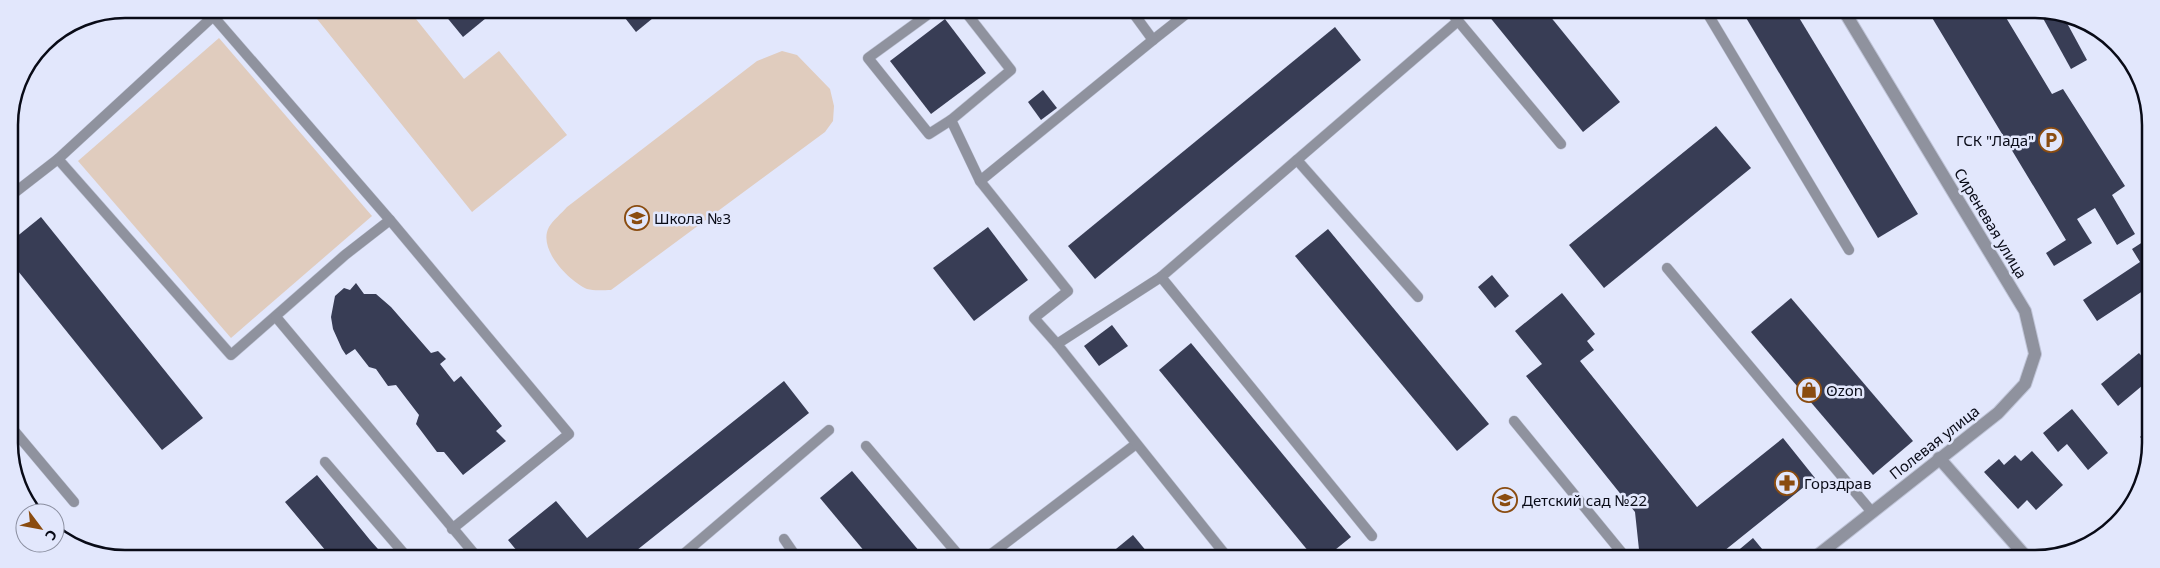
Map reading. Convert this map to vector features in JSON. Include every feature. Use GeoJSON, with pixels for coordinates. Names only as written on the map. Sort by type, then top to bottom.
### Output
{"type":"FeatureCollection","features":[{"type":"Feature","properties":{"kind":"street","name":"Сиреневая улица"},"geometry":{"type":"LineString","coordinates":[[1848,18],[2025,311],[2035,354],[2025,384]]}},
{"type":"Feature","properties":{"kind":"street","name":"Полевая улица"},"geometry":{"type":"LineString","coordinates":[[1824,550],[1998,413],[2025,384]]}},
{"type":"Feature","properties":{"kind":"street"},"geometry":{"type":"LineString","coordinates":[[1939,458],[2020,550]]}},
{"type":"Feature","properties":{"kind":"lane"},"geometry":{"type":"LineString","coordinates":[[18,191],[58,159],[211,18]]}},
{"type":"Feature","properties":{"kind":"lane"},"geometry":{"type":"LineString","coordinates":[[215,18],[390,220],[569,434],[452,529]]}},
{"type":"Feature","properties":{"kind":"lane"},"geometry":{"type":"LineString","coordinates":[[923,18],[868,58],[929,134],[951,120],[1011,70],[970,18]]}},
{"type":"Feature","properties":{"kind":"lane"},"geometry":{"type":"LineString","coordinates":[[1137,18],[1153,40]]}},
{"type":"Feature","properties":{"kind":"lane"},"geometry":{"type":"LineString","coordinates":[[980,181],[1181,18]]}},
{"type":"Feature","properties":{"kind":"lane"},"geometry":{"type":"LineString","coordinates":[[1456,18],[1561,144]]}},
{"type":"Feature","properties":{"kind":"lane"},"geometry":{"type":"LineString","coordinates":[[1710,18],[1850,250]]}},
{"type":"Feature","properties":{"kind":"lane"},"geometry":{"type":"LineString","coordinates":[[1057,344],[1161,278],[1458,21]]}},
{"type":"Feature","properties":{"kind":"lane"},"geometry":{"type":"LineString","coordinates":[[951,120],[980,181],[1068,291],[1034,318],[1057,344],[1222,550]]}},
{"type":"Feature","properties":{"kind":"lane"},"geometry":{"type":"LineString","coordinates":[[58,159],[231,355],[344,255],[390,220]]}},
{"type":"Feature","properties":{"kind":"lane"},"geometry":{"type":"LineString","coordinates":[[1297,160],[1418,297]]}},
{"type":"Feature","properties":{"kind":"lane"},"geometry":{"type":"LineString","coordinates":[[1666,268],[1872,511]]}},
{"type":"Feature","properties":{"kind":"lane"},"geometry":{"type":"LineString","coordinates":[[1161,278],[1372,536]]}},
{"type":"Feature","properties":{"kind":"lane"},"geometry":{"type":"LineString","coordinates":[[276,317],[471,550]]}},
{"type":"Feature","properties":{"kind":"lane"},"geometry":{"type":"LineString","coordinates":[[1514,421],[1620,550]]}},
{"type":"Feature","properties":{"kind":"lane"},"geometry":{"type":"LineString","coordinates":[[688,550],[829,430]]}},
{"type":"Feature","properties":{"kind":"lane"},"geometry":{"type":"LineString","coordinates":[[18,435],[74,502]]}},
{"type":"Feature","properties":{"kind":"lane"},"geometry":{"type":"LineString","coordinates":[[997,550],[1136,444]]}},
{"type":"Feature","properties":{"kind":"lane"},"geometry":{"type":"LineString","coordinates":[[866,446],[954,550]]}},
{"type":"Feature","properties":{"kind":"lane"},"geometry":{"type":"LineString","coordinates":[[325,462],[401,550]]}},
{"type":"Feature","properties":{"kind":"lane"},"geometry":{"type":"LineString","coordinates":[[784,539],[792,550]]}},
{"type":"Feature","properties":{"kind":"shaded area"},"geometry":{"type":"Polygon","coordinates":[[[316,18],[415,18],[464,79],[499,51],[567,135],[472,212],[316,18]]]}},
{"type":"Feature","properties":{"kind":"shaded area"},"geometry":{"type":"Polygon","coordinates":[[[219,38],[372,216],[231,338],[78,161],[219,38]]]}},
{"type":"Feature","properties":{"kind":"shaded area"},"geometry":{"type":"Polygon","coordinates":[[[782,51],[797,55],[830,89],[834,106],[833,121],[825,132],[611,290],[587,289],[564,272],[551,254],[546,236],[551,224],[567,207],[757,61],[782,51]]]}},
{"type":"Feature","properties":{"kind":"building"},"geometry":{"type":"Polygon","coordinates":[[[447,18],[486,18],[463,37],[447,18]]]}},
{"type":"Feature","properties":{"kind":"building"},"geometry":{"type":"Polygon","coordinates":[[[625,18],[653,18],[636,32],[625,18]]]}},
{"type":"Feature","properties":{"kind":"building"},"geometry":{"type":"Polygon","coordinates":[[[1490,18],[1552,18],[1620,102],[1583,132],[1490,18]]]}},
{"type":"Feature","properties":{"kind":"building"},"geometry":{"type":"Polygon","coordinates":[[[1746,18],[1799,18],[1918,214],[1878,238],[1746,18]]]}},
{"type":"Feature","properties":{"kind":"building","name":"ГСК \"Лада\""},"geometry":{"type":"Polygon","coordinates":[[[1932,18],[2006,18],[2052,94],[2063,89],[2125,186],[2112,195],[2135,234],[2117,245],[2095,208],[2077,219],[2092,243],[2054,266],[2046,253],[2066,240],[1932,18]]]}},
{"type":"Feature","properties":{"kind":"building"},"geometry":{"type":"Polygon","coordinates":[[[2043,18],[2067,22],[2087,60],[2071,69],[2043,18]]]}},
{"type":"Feature","properties":{"kind":"building"},"geometry":{"type":"Polygon","coordinates":[[[945,19],[986,73],[931,114],[890,61],[945,19]]]}},
{"type":"Feature","properties":{"kind":"building"},"geometry":{"type":"Polygon","coordinates":[[[1335,27],[1361,60],[1095,279],[1068,246],[1335,27]]]}},
{"type":"Feature","properties":{"kind":"building"},"geometry":{"type":"Polygon","coordinates":[[[1043,90],[1057,108],[1041,120],[1028,102],[1043,90]]]}},
{"type":"Feature","properties":{"kind":"building"},"geometry":{"type":"Polygon","coordinates":[[[1716,126],[1751,168],[1604,288],[1569,245],[1716,126]]]}},
{"type":"Feature","properties":{"kind":"building"},"geometry":{"type":"Polygon","coordinates":[[[41,217],[203,418],[162,450],[18,271],[18,236],[41,217]]]}},
{"type":"Feature","properties":{"kind":"building"},"geometry":{"type":"Polygon","coordinates":[[[988,227],[1028,280],[974,321],[933,268],[988,227]]]}},
{"type":"Feature","properties":{"kind":"building"},"geometry":{"type":"Polygon","coordinates":[[[1328,229],[1489,424],[1457,451],[1295,256],[1328,229]]]}},
{"type":"Feature","properties":{"kind":"building"},"geometry":{"type":"Polygon","coordinates":[[[2142,243],[2142,292],[2097,321],[2083,300],[2140,262],[2132,249],[2142,243]]]}},
{"type":"Feature","properties":{"kind":"building"},"geometry":{"type":"Polygon","coordinates":[[[1492,275],[1509,296],[1495,308],[1478,287],[1492,275]]]}},
{"type":"Feature","properties":{"kind":"building"},"geometry":{"type":"Polygon","coordinates":[[[356,283],[364,294],[376,294],[391,307],[431,353],[438,351],[446,359],[440,364],[454,382],[461,376],[502,426],[496,431],[506,441],[463,475],[444,452],[437,452],[416,424],[419,415],[396,385],[388,386],[376,369],[369,367],[355,349],[346,355],[342,349],[333,329],[331,317],[335,296],[344,288],[350,290],[356,283]]]}},
{"type":"Feature","properties":{"kind":"building"},"geometry":{"type":"Polygon","coordinates":[[[1562,293],[1595,334],[1587,341],[1594,350],[1580,361],[1697,507],[1783,438],[1815,478],[1725,550],[1639,550],[1635,512],[1526,376],[1542,364],[1515,331],[1562,293]]]}},
{"type":"Feature","properties":{"kind":"building"},"geometry":{"type":"Polygon","coordinates":[[[1791,298],[1913,441],[1873,475],[1751,332],[1791,298]]]}},
{"type":"Feature","properties":{"kind":"building"},"geometry":{"type":"Polygon","coordinates":[[[1112,325],[1128,346],[1099,366],[1084,346],[1112,325]]]}},
{"type":"Feature","properties":{"kind":"building"},"geometry":{"type":"Polygon","coordinates":[[[1191,343],[1351,537],[1335,550],[1307,550],[1159,370],[1191,343]]]}},
{"type":"Feature","properties":{"kind":"building"},"geometry":{"type":"Polygon","coordinates":[[[2139,353],[2142,357],[2142,386],[2118,406],[2101,384],[2139,353]]]}},
{"type":"Feature","properties":{"kind":"building"},"geometry":{"type":"Polygon","coordinates":[[[784,381],[809,413],[637,550],[516,550],[508,540],[556,501],[587,538],[784,381]]]}},
{"type":"Feature","properties":{"kind":"building"},"geometry":{"type":"Polygon","coordinates":[[[2072,409],[2108,453],[2088,470],[2067,444],[2058,452],[2043,433],[2072,409]]]}},
{"type":"Feature","properties":{"kind":"building"},"geometry":{"type":"Polygon","coordinates":[[[2032,451],[2063,485],[2036,510],[2027,500],[2018,509],[1984,472],[1999,459],[2004,465],[2015,455],[2021,461],[2032,451]]]}},
{"type":"Feature","properties":{"kind":"building"},"geometry":{"type":"Polygon","coordinates":[[[852,471],[918,550],[863,550],[820,498],[852,471]]]}},
{"type":"Feature","properties":{"kind":"building"},"geometry":{"type":"Polygon","coordinates":[[[317,475],[379,550],[325,550],[285,502],[317,475]]]}},
{"type":"Feature","properties":{"kind":"building"},"geometry":{"type":"Polygon","coordinates":[[[1133,535],[1145,550],[1115,550],[1133,535]]]}},
{"type":"Feature","properties":{"kind":"building"},"geometry":{"type":"Polygon","coordinates":[[[1753,538],[1763,550],[1739,550],[1753,538]]]}},
{"type":"Feature","properties":{"kind":"place","name":"ГСК \"Лада\""},"geometry":{"type":"Point","coordinates":[2051,140]}},
{"type":"Feature","properties":{"kind":"place","name":"Школа №3"},"geometry":{"type":"Point","coordinates":[637,218]}},
{"type":"Feature","properties":{"kind":"place","name":"Ozon"},"geometry":{"type":"Point","coordinates":[1809,390]}},
{"type":"Feature","properties":{"kind":"place","name":"Горздрав"},"geometry":{"type":"Point","coordinates":[1787,483]}},
{"type":"Feature","properties":{"kind":"place","name":"Детский сад №22"},"geometry":{"type":"Point","coordinates":[1505,500]}}]}
